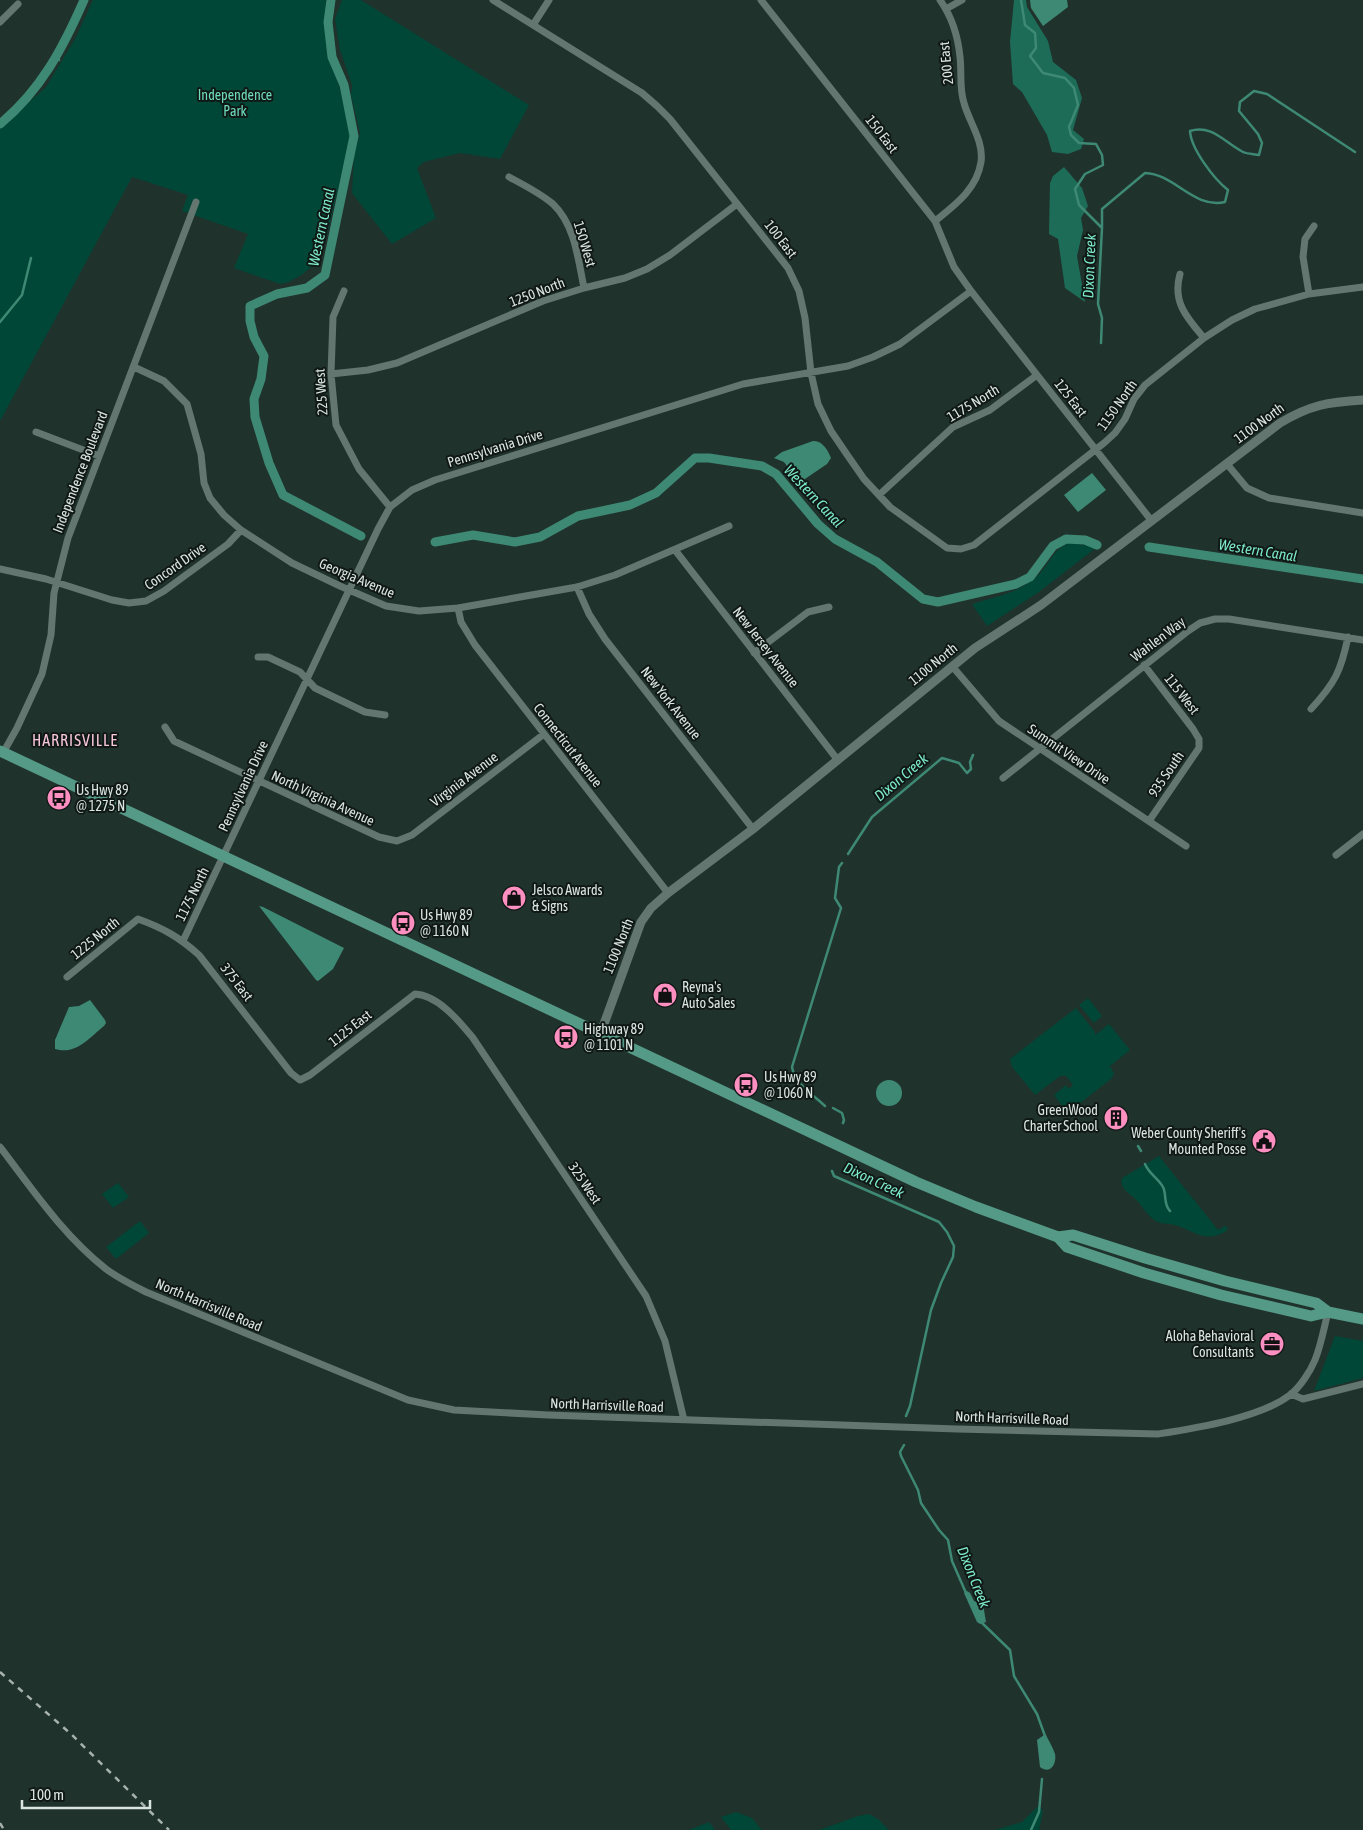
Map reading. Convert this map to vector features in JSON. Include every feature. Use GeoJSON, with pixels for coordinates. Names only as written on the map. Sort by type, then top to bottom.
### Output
{"type":"FeatureCollection","features":[{"type":"Feature","properties":{"kind":"main road"},"geometry":{"type":"LineString","coordinates":[[1,752],[908,1179],[976,1207],[1058,1237],[1067,1247],[1074,1250],[1221,1296],[1311,1316],[1328,1312],[1363,1319]]}},
{"type":"Feature","properties":{"kind":"street","name":"100 East"},"geometry":{"type":"LineString","coordinates":[[492,0],[642,93],[670,119],[788,268],[799,291],[805,318],[811,373],[818,404],[832,431],[864,479],[890,507],[947,548],[961,549]]}},
{"type":"Feature","properties":{"kind":"street"},"geometry":{"type":"LineString","coordinates":[[533,25],[549,0]]}},
{"type":"Feature","properties":{"kind":"street","name":"150 East"},"geometry":{"type":"LineString","coordinates":[[762,0],[935,221],[954,267],[971,291]]}},
{"type":"Feature","properties":{"kind":"street","name":"200 East"},"geometry":{"type":"LineString","coordinates":[[935,221],[963,198],[975,181],[981,161],[980,144],[964,103],[961,88],[960,58],[955,27],[940,0]]}},
{"type":"Feature","properties":{"kind":"street"},"geometry":{"type":"LineString","coordinates":[[946,9],[962,0]]}},
{"type":"Feature","properties":{"kind":"street"},"geometry":{"type":"LineString","coordinates":[[0,22],[18,4]]}},
{"type":"Feature","properties":{"kind":"street","name":"150 West"},"geometry":{"type":"LineString","coordinates":[[509,177],[551,202],[563,216],[571,232],[584,288]]}},
{"type":"Feature","properties":{"kind":"street","name":"Independence Boulevard"},"geometry":{"type":"LineString","coordinates":[[1,752],[17,728],[42,674],[51,635],[54,593],[68,538],[196,202]]}},
{"type":"Feature","properties":{"kind":"street","name":"1250 North"},"geometry":{"type":"LineString","coordinates":[[331,374],[368,370],[397,363],[543,301],[625,278],[647,269],[670,255],[738,204]]}},
{"type":"Feature","properties":{"kind":"street"},"geometry":{"type":"LineString","coordinates":[[1309,294],[1303,257],[1306,239],[1314,226]]}},
{"type":"Feature","properties":{"kind":"street"},"geometry":{"type":"LineString","coordinates":[[1180,274],[1176,287],[1181,306],[1204,338]]}},
{"type":"Feature","properties":{"kind":"street","name":"1150 North"},"geometry":{"type":"LineString","coordinates":[[961,549],[974,545],[1096,451],[1116,433],[1125,420],[1134,399],[1145,385],[1204,338],[1232,320],[1255,309],[1309,294],[1363,287]]}},
{"type":"Feature","properties":{"kind":"street","name":"225 West"},"geometry":{"type":"LineString","coordinates":[[344,291],[333,317],[331,374],[336,424],[359,469],[390,507]]}},
{"type":"Feature","properties":{"kind":"street","name":"Pennsylvania Drive"},"geometry":{"type":"LineString","coordinates":[[224,858],[390,507],[412,490],[445,477],[743,384],[848,366],[874,357],[900,344],[971,291]]}},
{"type":"Feature","properties":{"kind":"street","name":"125 East"},"geometry":{"type":"LineString","coordinates":[[971,291],[1151,520]]}},
{"type":"Feature","properties":{"kind":"street","name":"Georgia Avenue"},"geometry":{"type":"LineString","coordinates":[[134,367],[164,381],[187,404],[201,454],[204,483],[210,498],[224,515],[241,530],[292,563],[349,591],[386,606],[419,611],[458,608],[577,587],[615,575],[729,526]]}},
{"type":"Feature","properties":{"kind":"street","name":"1175 North"},"geometry":{"type":"LineString","coordinates":[[879,495],[953,427],[990,410],[1036,374]]}},
{"type":"Feature","properties":{"kind":"street","name":"1100 North"},"geometry":{"type":"LineString","coordinates":[[600,1035],[641,922],[651,908],[668,893],[753,829],[975,648],[1041,605],[1280,423],[1301,411],[1319,405],[1363,400]]}},
{"type":"Feature","properties":{"kind":"street"},"geometry":{"type":"LineString","coordinates":[[36,432],[99,456]]}},
{"type":"Feature","properties":{"kind":"street"},"geometry":{"type":"LineString","coordinates":[[1227,464],[1247,488],[1269,498],[1363,513]]}},
{"type":"Feature","properties":{"kind":"street","name":"Concord Drive"},"geometry":{"type":"LineString","coordinates":[[0,569],[57,582],[112,600],[129,603],[146,601],[164,591],[228,544],[241,530]]}},
{"type":"Feature","properties":{"kind":"street","name":"New Jersey Avenue"},"geometry":{"type":"LineString","coordinates":[[675,550],[837,759]]}},
{"type":"Feature","properties":{"kind":"street","name":"New York Avenue"},"geometry":{"type":"LineString","coordinates":[[577,587],[589,614],[605,639],[753,829]]}},
{"type":"Feature","properties":{"kind":"street"},"geometry":{"type":"LineString","coordinates":[[754,653],[808,612],[829,607]]}},
{"type":"Feature","properties":{"kind":"street","name":"Connecticut Avenue"},"geometry":{"type":"LineString","coordinates":[[458,608],[461,622],[468,635],[668,893]]}},
{"type":"Feature","properties":{"kind":"street","name":"Wahlen Way"},"geometry":{"type":"LineString","coordinates":[[1003,778],[1144,665],[1200,623],[1215,619],[1229,619],[1363,640]]}},
{"type":"Feature","properties":{"kind":"street"},"geometry":{"type":"LineString","coordinates":[[1311,709],[1338,676],[1348,637]]}},
{"type":"Feature","properties":{"kind":"street"},"geometry":{"type":"LineString","coordinates":[[258,656],[268,657],[300,672],[315,688],[365,712],[385,715]]}},
{"type":"Feature","properties":{"kind":"street","name":"115 West"},"geometry":{"type":"LineString","coordinates":[[1144,665],[1199,738]]}},
{"type":"Feature","properties":{"kind":"street","name":"Summit View Drive"},"geometry":{"type":"LineString","coordinates":[[952,666],[994,717],[1186,846]]}},
{"type":"Feature","properties":{"kind":"street","name":"North Virginia Avenue"},"geometry":{"type":"LineString","coordinates":[[165,727],[174,741],[379,838],[397,842]]}},
{"type":"Feature","properties":{"kind":"street","name":"Virginia Avenue"},"geometry":{"type":"LineString","coordinates":[[397,842],[412,835],[544,734]]}},
{"type":"Feature","properties":{"kind":"street","name":"935 South"},"geometry":{"type":"LineString","coordinates":[[1148,821],[1199,748],[1199,738]]}},
{"type":"Feature","properties":{"kind":"street"},"geometry":{"type":"LineString","coordinates":[[1336,855],[1363,834]]}},
{"type":"Feature","properties":{"kind":"street","name":"1175 North"},"geometry":{"type":"LineString","coordinates":[[183,941],[224,858]]}},
{"type":"Feature","properties":{"kind":"street","name":"375 East"},"geometry":{"type":"LineString","coordinates":[[138,919],[162,928],[183,941],[212,971],[291,1073],[300,1080]]}},
{"type":"Feature","properties":{"kind":"street","name":"1225 North"},"geometry":{"type":"LineString","coordinates":[[67,977],[138,919]]}},
{"type":"Feature","properties":{"kind":"street","name":"1125 East"},"geometry":{"type":"LineString","coordinates":[[300,1080],[310,1075],[415,994]]}},
{"type":"Feature","properties":{"kind":"street","name":"325 West"},"geometry":{"type":"LineString","coordinates":[[415,994],[427,997],[440,1005],[454,1016],[473,1038],[646,1296],[665,1341],[684,1420]]}},
{"type":"Feature","properties":{"kind":"street","name":"North Harrisville Road"},"geometry":{"type":"LineString","coordinates":[[0,1147],[42,1203],[74,1241],[106,1269],[122,1279],[146,1292],[398,1396],[454,1410],[684,1420],[1158,1434],[1255,1413],[1291,1394],[1315,1360],[1328,1312]]}},
{"type":"Feature","properties":{"kind":"street"},"geometry":{"type":"LineString","coordinates":[[1291,1394],[1303,1400],[1363,1384]]}},
{"type":"Feature","properties":{"kind":"green space","name":"Independence Park"},"geometry":{"type":"Polygon","coordinates":[[[93,0],[326,0],[325,26],[328,57],[339,85],[351,135],[326,239],[313,265],[303,274],[289,282],[280,284],[234,268],[248,234],[182,211],[188,195],[132,177],[0,421],[0,128],[46,87],[75,39],[93,0]]]}},
{"type":"Feature","properties":{"kind":"green space"},"geometry":{"type":"Polygon","coordinates":[[[342,0],[361,0],[529,105],[500,159],[460,153],[424,162],[417,168],[436,218],[392,244],[352,193],[354,155],[360,133],[351,95],[352,85],[340,50],[335,19],[342,0]]]}},
{"type":"Feature","properties":{"kind":"green space"},"geometry":{"type":"Polygon","coordinates":[[[1071,543],[1097,547],[1039,592],[987,626],[972,604],[1022,587],[1040,573],[1060,548],[1071,543]]]}},
{"type":"Feature","properties":{"kind":"green space"},"geometry":{"type":"Polygon","coordinates":[[[1088,998],[1102,1016],[1094,1023],[1079,1005],[1088,998]]]}},
{"type":"Feature","properties":{"kind":"green space"},"geometry":{"type":"Polygon","coordinates":[[[1076,1008],[1095,1032],[1095,1035],[1109,1024],[1130,1050],[1110,1066],[1114,1073],[1112,1078],[1074,1108],[1070,1102],[1063,1107],[1054,1095],[1066,1085],[1069,1089],[1073,1085],[1066,1076],[1060,1076],[1035,1095],[1012,1067],[1010,1059],[1076,1008]]]}},
{"type":"Feature","properties":{"kind":"green space"},"geometry":{"type":"Polygon","coordinates":[[[1159,1156],[1218,1230],[1225,1226],[1228,1228],[1226,1231],[1218,1235],[1205,1236],[1175,1225],[1158,1222],[1125,1190],[1121,1182],[1122,1178],[1159,1156]]]}},
{"type":"Feature","properties":{"kind":"green space"},"geometry":{"type":"Polygon","coordinates":[[[118,1183],[129,1197],[113,1208],[102,1194],[118,1183]]]}},
{"type":"Feature","properties":{"kind":"green space"},"geometry":{"type":"Polygon","coordinates":[[[140,1221],[149,1233],[116,1259],[106,1247],[140,1221]]]}},
{"type":"Feature","properties":{"kind":"green space"},"geometry":{"type":"Polygon","coordinates":[[[1335,1336],[1363,1341],[1363,1378],[1314,1391],[1335,1336]]]}},
{"type":"Feature","properties":{"kind":"green space"},"geometry":{"type":"Polygon","coordinates":[[[1037,1807],[1040,1807],[1043,1811],[1039,1830],[995,1830],[1022,1822],[1037,1807]]]}},
{"type":"Feature","properties":{"kind":"green space"},"geometry":{"type":"Polygon","coordinates":[[[736,1812],[752,1818],[762,1830],[731,1830],[721,1817],[736,1812]]]}},
{"type":"Feature","properties":{"kind":"green space"},"geometry":{"type":"Polygon","coordinates":[[[869,1814],[878,1819],[889,1830],[819,1830],[858,1816],[869,1814]]]}},
{"type":"Feature","properties":{"kind":"green space"},"geometry":{"type":"Polygon","coordinates":[[[709,1822],[715,1830],[689,1830],[709,1822]]]}},
{"type":"Feature","properties":{"kind":"shaded area"},"geometry":{"type":"Polygon","coordinates":[[[1014,0],[1026,0],[1027,7],[1048,41],[1053,62],[1076,80],[1082,98],[1073,130],[1084,139],[1081,149],[1068,154],[1052,152],[1047,135],[1022,92],[1013,84],[1010,42],[1014,0]]]}},
{"type":"Feature","properties":{"kind":"shaded area"},"geometry":{"type":"Polygon","coordinates":[[[1030,0],[1067,0],[1068,7],[1043,26],[1031,8],[1030,0]]]}},
{"type":"Feature","properties":{"kind":"shaded area"},"geometry":{"type":"Polygon","coordinates":[[[1064,167],[1082,188],[1088,206],[1081,218],[1083,230],[1077,256],[1085,302],[1065,288],[1058,239],[1049,234],[1050,183],[1053,176],[1064,167]]]}},
{"type":"Feature","properties":{"kind":"shaded area"},"geometry":{"type":"Polygon","coordinates":[[[813,441],[822,444],[831,458],[827,464],[802,481],[798,481],[784,462],[774,458],[782,452],[813,441]]]}},
{"type":"Feature","properties":{"kind":"shaded area"},"geometry":{"type":"Polygon","coordinates":[[[1092,473],[1106,490],[1078,512],[1064,495],[1092,473]]]}},
{"type":"Feature","properties":{"kind":"shaded area"},"geometry":{"type":"Polygon","coordinates":[[[259,906],[344,948],[333,969],[318,981],[316,980],[259,906]]]}},
{"type":"Feature","properties":{"kind":"shaded area"},"geometry":{"type":"Polygon","coordinates":[[[90,1000],[105,1020],[104,1026],[76,1048],[69,1050],[55,1049],[55,1040],[69,1007],[79,1006],[90,1000]]]}},
{"type":"Feature","properties":{"kind":"shaded area"},"geometry":{"type":"Polygon","coordinates":[[[889,1080],[898,1084],[902,1093],[898,1102],[889,1106],[880,1102],[876,1093],[880,1084],[889,1080]]]}},
{"type":"Feature","properties":{"kind":"shaded area"},"geometry":{"type":"Polygon","coordinates":[[[967,1591],[974,1601],[983,1604],[986,1622],[980,1624],[977,1622],[964,1593],[967,1591]]]}},
{"type":"Feature","properties":{"kind":"shaded area"},"geometry":{"type":"Polygon","coordinates":[[[1046,1735],[1055,1754],[1054,1765],[1047,1770],[1040,1767],[1037,1740],[1046,1735]]]}},
{"type":"Feature","properties":{"kind":"waterway","name":"Western Canal"},"geometry":{"type":"LineString","coordinates":[[0,124],[15,111],[39,82],[68,35],[84,0]]}},
{"type":"Feature","properties":{"kind":"waterway","name":"Western Canal"},"geometry":{"type":"LineString","coordinates":[[331,0],[328,22],[332,57],[344,85],[354,136],[325,275],[307,288],[277,294],[250,306],[250,321],[254,337],[264,356],[261,379],[254,399],[255,417],[269,463],[283,495],[361,536]]}},
{"type":"Feature","properties":{"kind":"waterway","name":"Dixon Creek"},"geometry":{"type":"LineString","coordinates":[[1021,0],[1025,25],[1035,33],[1036,48],[1030,56],[1043,73],[1065,78],[1074,88],[1078,105],[1069,127],[1071,135],[1079,143],[1096,144],[1102,155],[1103,165],[1085,174],[1075,189],[1079,205],[1102,228],[1098,304],[1102,318],[1101,343]]}},
{"type":"Feature","properties":{"kind":"waterway","name":"Western Canal"},"geometry":{"type":"LineString","coordinates":[[55,57],[59,60]]}},
{"type":"Feature","properties":{"kind":"waterway"},"geometry":{"type":"LineString","coordinates":[[1102,228],[1102,209],[1145,173],[1166,179],[1203,201],[1225,202],[1228,190],[1216,179],[1204,163],[1194,146],[1190,131],[1205,130],[1212,132],[1243,152],[1259,155],[1262,143],[1258,134],[1239,111],[1240,102],[1254,91],[1267,94],[1355,152]]}},
{"type":"Feature","properties":{"kind":"waterway"},"geometry":{"type":"LineString","coordinates":[[0,322],[22,295],[31,258]]}},
{"type":"Feature","properties":{"kind":"waterway","name":"Western Canal"},"geometry":{"type":"LineString","coordinates":[[435,542],[473,535],[515,542],[540,537],[578,516],[630,505],[656,493],[695,458],[709,458],[762,466],[776,474],[818,524],[835,539],[877,562],[923,599],[938,602],[1016,584],[1030,577],[1053,546],[1066,539],[1085,540],[1097,545]]}},
{"type":"Feature","properties":{"kind":"waterway","name":"Western Canal"},"geometry":{"type":"LineString","coordinates":[[1149,547],[1363,579]]}},
{"type":"Feature","properties":{"kind":"waterway","name":"Dixon Creek"},"geometry":{"type":"LineString","coordinates":[[848,854],[872,817],[942,758],[959,763],[967,773],[971,769],[970,762],[973,755]]}},
{"type":"Feature","properties":{"kind":"waterway","name":"Dixon Creek"},"geometry":{"type":"LineString","coordinates":[[825,1106],[805,1089],[797,1079],[792,1067],[841,908],[835,898],[839,867],[842,863]]}},
{"type":"Feature","properties":{"kind":"waterway","name":"Dixon Creek"},"geometry":{"type":"LineString","coordinates":[[833,1108],[842,1113],[843,1123]]}},
{"type":"Feature","properties":{"kind":"waterway"},"geometry":{"type":"LineString","coordinates":[[1138,1146],[1141,1151]]}},
{"type":"Feature","properties":{"kind":"waterway"},"geometry":{"type":"LineString","coordinates":[[1145,1164],[1163,1187],[1170,1211]]}},
{"type":"Feature","properties":{"kind":"waterway","name":"Dixon Creek"},"geometry":{"type":"LineString","coordinates":[[832,1171],[834,1176],[939,1222],[954,1246],[953,1257],[931,1310],[910,1406],[906,1416]]}},
{"type":"Feature","properties":{"kind":"waterway","name":"Dixon Creek"},"geometry":{"type":"LineString","coordinates":[[904,1445],[900,1452],[901,1456],[918,1490],[921,1503],[948,1540],[952,1561],[966,1593]]}},
{"type":"Feature","properties":{"kind":"waterway","name":"Dixon Creek"},"geometry":{"type":"LineString","coordinates":[[981,1622],[1010,1650],[1014,1676],[1037,1714],[1045,1736]]}},
{"type":"Feature","properties":{"kind":"waterway","name":"Dixon Creek"},"geometry":{"type":"LineString","coordinates":[[1031,1830],[1039,1812],[1042,1779]]}},
{"type":"Feature","properties":{"kind":"railway"},"geometry":{"type":"LineString","coordinates":[[0,1672],[71,1734],[169,1830]]}},
{"type":"Feature","properties":{"kind":"railway"},"geometry":{"type":"LineString","coordinates":[[0,1823],[4,1830]]}},
{"type":"Feature","properties":{"kind":"place","name":"Us Hwy 89 @ 1275 N"},"geometry":{"type":"Point","coordinates":[59,798]}},
{"type":"Feature","properties":{"kind":"place","name":"Jelsco Awards & Signs"},"geometry":{"type":"Point","coordinates":[514,898]}},
{"type":"Feature","properties":{"kind":"place","name":"Us Hwy 89 @ 1160 N"},"geometry":{"type":"Point","coordinates":[403,923]}},
{"type":"Feature","properties":{"kind":"place","name":"Reyna's Auto Sales"},"geometry":{"type":"Point","coordinates":[665,995]}},
{"type":"Feature","properties":{"kind":"place","name":"Highway 89 @ 1101 N"},"geometry":{"type":"Point","coordinates":[566,1037]}},
{"type":"Feature","properties":{"kind":"place","name":"Us Hwy 89 @ 1060 N"},"geometry":{"type":"Point","coordinates":[746,1085]}},
{"type":"Feature","properties":{"kind":"place","name":"GreenWood Charter School"},"geometry":{"type":"Point","coordinates":[1116,1118]}},
{"type":"Feature","properties":{"kind":"place","name":"Weber County Sheriff's Mounted Posse"},"geometry":{"type":"Point","coordinates":[1264,1141]}},
{"type":"Feature","properties":{"kind":"place","name":"Aloha Behavioral Consultants"},"geometry":{"type":"Point","coordinates":[1272,1344]}},
{"type":"Feature","properties":{"kind":"district","name":"HARRISVILLE"},"geometry":{"type":"Point","coordinates":[75,740]}}]}
